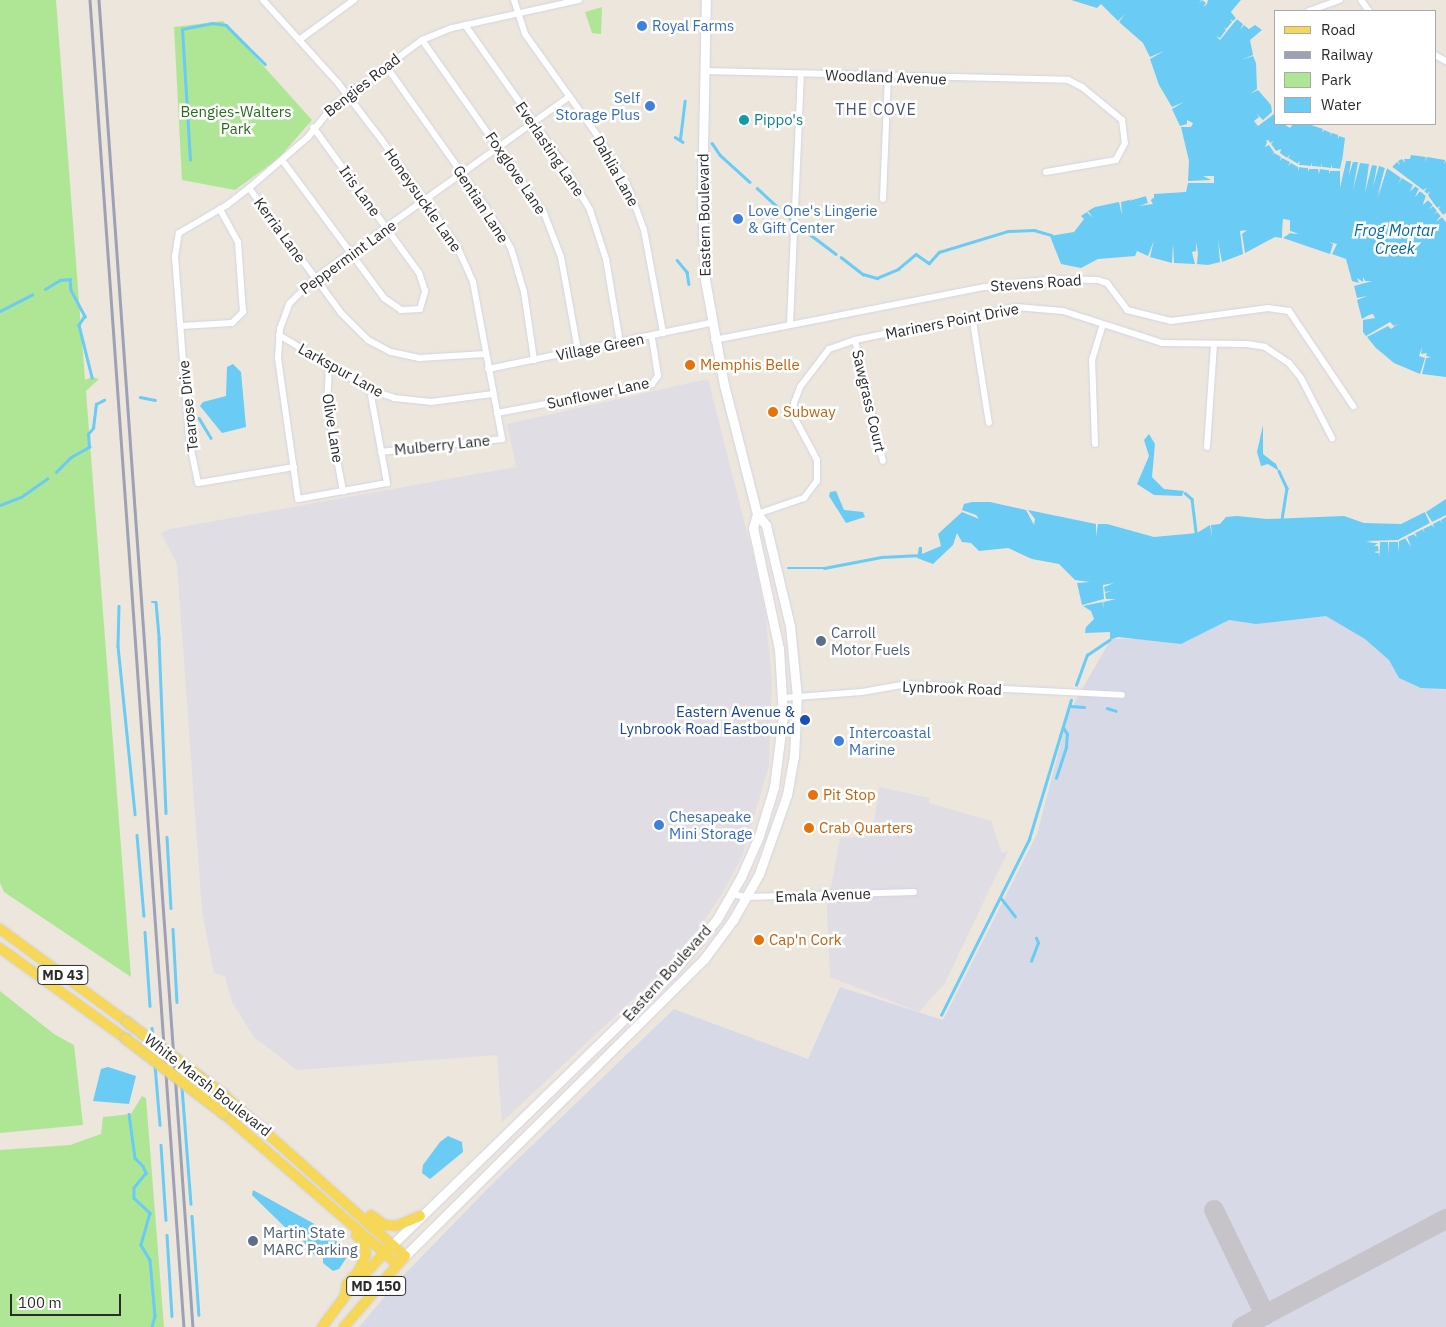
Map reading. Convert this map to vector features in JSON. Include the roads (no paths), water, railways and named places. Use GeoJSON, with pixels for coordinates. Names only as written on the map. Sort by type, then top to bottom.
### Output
{"type":"FeatureCollection","features":[{"type":"Feature","properties":{"kind":"main road","name":"Eastern Boulevard"},"geometry":{"type":"LineString","coordinates":[[344,1327],[397,1264],[684,982],[720,939],[747,897],[768,855],[784,809],[794,756],[797,697],[786,607],[766,525],[757,514],[714,340],[702,249],[706,0]]}},
{"type":"Feature","properties":{"kind":"main road","name":"Eastern Boulevard"},"geometry":{"type":"LineString","coordinates":[[322,1327],[345,1296],[384,1252],[671,974],[711,926],[731,894],[759,836],[774,787],[782,735],[783,698],[774,621],[753,528],[757,514]]}},
{"type":"Feature","properties":{"kind":"main road","name":"White Marsh Boulevard"},"geometry":{"type":"LineString","coordinates":[[0,929],[224,1095],[341,1196],[405,1256]]}},
{"type":"Feature","properties":{"kind":"main road","name":"White Marsh Boulevard"},"geometry":{"type":"LineString","coordinates":[[0,948],[126,1039],[224,1114],[397,1264]]}},
{"type":"Feature","properties":{"kind":"main road"},"geometry":{"type":"LineString","coordinates":[[311,1188],[316,1200],[365,1246],[365,1259],[347,1284],[345,1296]]}},
{"type":"Feature","properties":{"kind":"main road"},"geometry":{"type":"LineString","coordinates":[[341,1196],[354,1201],[385,1224],[396,1226],[420,1216]]}},
{"type":"Feature","properties":{"kind":"street","name":"Honeysuckle Lane"},"geometry":{"type":"LineString","coordinates":[[263,0],[346,94],[424,201],[465,262],[473,282],[502,439]]}},
{"type":"Feature","properties":{"kind":"street"},"geometry":{"type":"LineString","coordinates":[[299,40],[354,0]]}},
{"type":"Feature","properties":{"kind":"street","name":"Dahlia Lane"},"geometry":{"type":"LineString","coordinates":[[514,0],[525,34],[618,167],[640,214],[663,333]]}},
{"type":"Feature","properties":{"kind":"street","name":"Bengies Road"},"geometry":{"type":"LineString","coordinates":[[179,233],[220,209],[249,188],[308,137],[313,126],[346,94],[422,40],[465,25],[580,0]]}},
{"type":"Feature","properties":{"kind":"street"},"geometry":{"type":"LineString","coordinates":[[1312,10],[1340,0]]}},
{"type":"Feature","properties":{"kind":"street","name":"Everlasting Lane"},"geometry":{"type":"LineString","coordinates":[[465,25],[576,184],[600,233],[620,343]]}},
{"type":"Feature","properties":{"kind":"street","name":"Foxglove Lane"},"geometry":{"type":"LineString","coordinates":[[422,40],[538,201],[556,238],[566,274],[578,351]]}},
{"type":"Feature","properties":{"kind":"street","name":"Gentian Lane"},"geometry":{"type":"LineString","coordinates":[[386,66],[499,227],[517,264],[534,360]]}},
{"type":"Feature","properties":{"kind":"street","name":"Woodland Avenue"},"geometry":{"type":"LineString","coordinates":[[705,71],[802,75],[1068,80],[1082,87],[1122,120],[1125,143],[1116,160],[1046,172]]}},
{"type":"Feature","properties":{"kind":"street"},"geometry":{"type":"LineString","coordinates":[[790,324],[802,75]]}},
{"type":"Feature","properties":{"kind":"street"},"geometry":{"type":"LineString","coordinates":[[884,200],[888,77]]}},
{"type":"Feature","properties":{"kind":"street","name":"Peppermint Lane"},"geometry":{"type":"LineString","coordinates":[[343,491],[298,499],[279,370],[279,335],[289,304],[315,278],[569,96]]}},
{"type":"Feature","properties":{"kind":"street","name":"Iris Lane"},"geometry":{"type":"LineString","coordinates":[[313,126],[423,281],[424,299],[420,309],[401,310],[384,298],[352,252]]}},
{"type":"Feature","properties":{"kind":"street"},"geometry":{"type":"LineString","coordinates":[[282,160],[352,252]]}},
{"type":"Feature","properties":{"kind":"street","name":"Kerria Lane"},"geometry":{"type":"LineString","coordinates":[[249,188],[354,328],[391,352],[419,358],[486,354]]}},
{"type":"Feature","properties":{"kind":"street"},"geometry":{"type":"LineString","coordinates":[[181,326],[232,323],[243,312],[238,242],[220,209]]}},
{"type":"Feature","properties":{"kind":"street","name":"Tearose Drive"},"geometry":{"type":"LineString","coordinates":[[179,233],[175,246],[181,326],[190,439],[198,483],[294,467]]}},
{"type":"Feature","properties":{"kind":"street","name":"Stevens Road"},"geometry":{"type":"LineString","coordinates":[[714,340],[985,287],[1056,279],[1098,280],[1107,283],[1127,310],[1171,321],[1268,308],[1289,310],[1353,406]]}},
{"type":"Feature","properties":{"kind":"street","name":"Mariners Point Drive"},"geometry":{"type":"LineString","coordinates":[[757,514],[804,498],[814,487],[818,475],[817,460],[794,417],[794,403],[800,387],[826,352],[855,340],[972,315],[1030,306],[1063,311],[1155,342],[1256,344],[1282,356],[1310,393],[1332,438]]}},
{"type":"Feature","properties":{"kind":"street"},"geometry":{"type":"LineString","coordinates":[[972,315],[989,422]]}},
{"type":"Feature","properties":{"kind":"street","name":"Village Green"},"geometry":{"type":"LineString","coordinates":[[488,370],[652,337],[711,323]]}},
{"type":"Feature","properties":{"kind":"street"},"geometry":{"type":"LineString","coordinates":[[1095,444],[1092,360],[1103,325]]}},
{"type":"Feature","properties":{"kind":"street","name":"Larkspur Lane"},"geometry":{"type":"LineString","coordinates":[[279,335],[370,390],[394,398],[419,402],[494,394]]}},
{"type":"Feature","properties":{"kind":"street","name":"Sunflower Lane"},"geometry":{"type":"LineString","coordinates":[[497,413],[652,384],[658,376],[652,337]]}},
{"type":"Feature","properties":{"kind":"street","name":"Sawgrass Court"},"geometry":{"type":"LineString","coordinates":[[855,340],[883,462]]}},
{"type":"Feature","properties":{"kind":"street"},"geometry":{"type":"LineString","coordinates":[[1207,447],[1214,344]]}},
{"type":"Feature","properties":{"kind":"street","name":"Olive Lane"},"geometry":{"type":"LineString","coordinates":[[330,366],[327,400],[343,491]]}},
{"type":"Feature","properties":{"kind":"street"},"geometry":{"type":"LineString","coordinates":[[343,491],[387,483],[370,390]]}},
{"type":"Feature","properties":{"kind":"street","name":"Mulberry Lane"},"geometry":{"type":"LineString","coordinates":[[382,452],[502,439]]}},
{"type":"Feature","properties":{"kind":"street","name":"Lynbrook Road"},"geometry":{"type":"LineString","coordinates":[[783,698],[907,684],[1122,695]]}},
{"type":"Feature","properties":{"kind":"street","name":"Emala Avenue"},"geometry":{"type":"LineString","coordinates":[[731,894],[747,897],[914,892]]}},
{"type":"Feature","properties":{"kind":"water","name":"Frog Mortar Creek"},"geometry":{"type":"Polygon","coordinates":[[[1071,0],[1201,0],[1199,4],[1202,0],[1206,3],[1203,7],[1207,4],[1208,0],[1241,0],[1231,12],[1236,18],[1223,34],[1237,19],[1243,24],[1240,30],[1244,25],[1249,29],[1255,25],[1262,30],[1250,40],[1253,55],[1241,60],[1253,56],[1256,63],[1257,89],[1250,94],[1258,90],[1271,105],[1272,112],[1263,120],[1256,113],[1259,117],[1254,121],[1258,126],[1274,114],[1274,125],[1286,125],[1290,128],[1292,125],[1311,125],[1323,129],[1322,133],[1324,130],[1331,133],[1330,136],[1332,133],[1338,135],[1338,139],[1339,136],[1345,138],[1341,169],[1332,168],[1332,165],[1331,168],[1299,165],[1299,161],[1298,164],[1288,158],[1290,155],[1287,158],[1279,153],[1281,149],[1276,151],[1268,140],[1266,141],[1274,152],[1298,167],[1298,170],[1299,167],[1308,168],[1308,172],[1309,168],[1340,171],[1340,187],[1346,161],[1351,161],[1349,175],[1353,162],[1358,162],[1353,190],[1360,163],[1369,164],[1365,193],[1372,165],[1377,166],[1373,187],[1379,166],[1385,168],[1378,198],[1387,168],[1414,185],[1410,192],[1415,186],[1419,189],[1415,197],[1420,191],[1426,196],[1423,204],[1428,200],[1433,205],[1428,209],[1433,206],[1441,216],[1436,221],[1442,217],[1446,222],[1446,377],[1422,374],[1426,358],[1431,357],[1426,356],[1427,353],[1421,354],[1422,347],[1419,356],[1425,358],[1420,374],[1394,363],[1376,348],[1367,337],[1388,326],[1391,329],[1399,323],[1394,326],[1390,322],[1366,336],[1363,332],[1363,320],[1375,318],[1373,314],[1384,311],[1369,315],[1362,319],[1357,300],[1367,296],[1357,298],[1354,286],[1372,281],[1365,281],[1363,277],[1363,282],[1357,278],[1359,283],[1352,281],[1346,259],[1332,254],[1337,244],[1329,242],[1333,244],[1330,254],[1283,238],[1290,233],[1298,234],[1290,231],[1290,220],[1283,220],[1282,238],[1275,237],[1245,253],[1242,234],[1247,230],[1240,231],[1243,254],[1222,262],[1218,240],[1220,262],[1208,265],[1197,264],[1196,242],[1196,251],[1192,252],[1195,264],[1174,263],[1173,243],[1172,263],[1150,257],[1154,240],[1148,256],[1137,251],[1135,256],[1098,259],[1081,268],[1061,264],[1050,236],[1074,232],[1084,219],[1081,216],[1087,212],[1093,218],[1088,211],[1095,207],[1119,202],[1122,215],[1121,202],[1146,196],[1148,203],[1139,204],[1150,203],[1154,194],[1186,192],[1188,183],[1214,183],[1214,176],[1203,176],[1211,180],[1188,181],[1189,161],[1181,127],[1191,127],[1193,123],[1187,120],[1187,124],[1180,126],[1172,109],[1184,102],[1172,107],[1159,85],[1150,59],[1164,51],[1150,57],[1143,43],[1119,22],[1125,14],[1118,21],[1101,4],[1097,8],[1071,0]]]}},
{"type":"Feature","properties":{"kind":"water","name":"Frog Mortar Creek"},"geometry":{"type":"Polygon","coordinates":[[[1411,155],[1426,157],[1425,162],[1427,157],[1445,160],[1444,164],[1446,161],[1446,213],[1443,215],[1438,208],[1440,206],[1437,208],[1427,195],[1430,192],[1427,194],[1424,191],[1427,188],[1423,191],[1391,168],[1397,162],[1400,165],[1398,161],[1402,159],[1405,163],[1404,159],[1410,159],[1411,155]]]}},
{"type":"Feature","properties":{"kind":"water"},"geometry":{"type":"Polygon","coordinates":[[[233,364],[241,372],[246,427],[222,433],[200,406],[203,402],[226,396],[227,367],[233,364]]]}},
{"type":"Feature","properties":{"kind":"water"},"geometry":{"type":"Polygon","coordinates":[[[1263,425],[1263,454],[1276,464],[1279,471],[1268,464],[1261,466],[1257,452],[1263,425]]]}},
{"type":"Feature","properties":{"kind":"water"},"geometry":{"type":"Polygon","coordinates":[[[1149,434],[1155,444],[1152,477],[1164,489],[1184,491],[1182,496],[1154,495],[1137,484],[1149,456],[1144,440],[1149,434]]]}},
{"type":"Feature","properties":{"kind":"water"},"geometry":{"type":"Polygon","coordinates":[[[836,491],[844,510],[863,512],[865,517],[846,523],[829,496],[830,492],[836,491]]]}},
{"type":"Feature","properties":{"kind":"water"},"geometry":{"type":"Polygon","coordinates":[[[1446,499],[1446,515],[1432,522],[1426,512],[1446,499]]]}},
{"type":"Feature","properties":{"kind":"water"},"geometry":{"type":"Polygon","coordinates":[[[990,502],[1026,510],[1034,525],[1035,519],[1028,510],[1096,524],[1096,536],[1098,524],[1107,524],[1154,537],[1197,533],[1210,525],[1212,538],[1211,525],[1220,524],[1226,517],[1237,516],[1267,519],[1344,516],[1364,523],[1401,524],[1425,512],[1430,523],[1398,540],[1366,541],[1378,543],[1379,552],[1374,553],[1379,553],[1379,558],[1380,542],[1398,542],[1398,551],[1399,541],[1406,538],[1411,547],[1407,537],[1414,534],[1416,537],[1415,533],[1446,517],[1446,689],[1421,688],[1399,678],[1389,660],[1365,639],[1326,616],[1256,624],[1229,620],[1181,644],[1118,637],[1110,640],[1110,632],[1085,633],[1086,627],[1094,619],[1091,611],[1083,606],[1116,599],[1082,605],[1077,583],[1090,582],[1075,580],[1059,564],[1032,559],[1008,548],[979,551],[971,543],[962,542],[957,533],[953,545],[933,564],[917,558],[919,547],[922,547],[922,554],[941,546],[938,534],[962,512],[979,519],[976,515],[962,510],[964,504],[990,502]]]}},
{"type":"Feature","properties":{"kind":"water"},"geometry":{"type":"Polygon","coordinates":[[[108,1067],[136,1076],[129,1104],[93,1101],[101,1069],[108,1067]]]}},
{"type":"Feature","properties":{"kind":"water"},"geometry":{"type":"Polygon","coordinates":[[[448,1136],[462,1142],[463,1152],[430,1179],[422,1173],[423,1165],[440,1142],[448,1136]]]}},
{"type":"Feature","properties":{"kind":"water"},"geometry":{"type":"Polygon","coordinates":[[[253,1190],[318,1226],[336,1239],[338,1245],[325,1244],[315,1256],[302,1240],[295,1237],[252,1195],[253,1190]]]}},
{"type":"Feature","properties":{"kind":"water"},"geometry":{"type":"Polygon","coordinates":[[[343,1246],[348,1251],[347,1257],[339,1269],[333,1271],[323,1263],[323,1256],[328,1249],[338,1253],[343,1246]]]}},
{"type":"Feature","properties":{"kind":"waterway"},"geometry":{"type":"LineString","coordinates":[[190,160],[182,29],[212,23],[226,25],[265,64]]}},
{"type":"Feature","properties":{"kind":"waterway"},"geometry":{"type":"LineString","coordinates":[[680,139],[685,101]]}},
{"type":"Feature","properties":{"kind":"waterway"},"geometry":{"type":"LineString","coordinates":[[675,137],[683,142]]}},
{"type":"Feature","properties":{"kind":"waterway"},"geometry":{"type":"LineString","coordinates":[[712,143],[720,155],[750,182]]}},
{"type":"Feature","properties":{"kind":"waterway"},"geometry":{"type":"LineString","coordinates":[[757,188],[791,219]]}},
{"type":"Feature","properties":{"kind":"waterway"},"geometry":{"type":"LineString","coordinates":[[799,226],[836,254]]}},
{"type":"Feature","properties":{"kind":"waterway"},"geometry":{"type":"LineString","coordinates":[[841,257],[863,274],[877,278],[898,269],[916,254],[929,263],[939,252],[1008,231],[1034,230],[1051,235]]}},
{"type":"Feature","properties":{"kind":"waterway"},"geometry":{"type":"LineString","coordinates":[[677,260],[687,272],[689,284]]}},
{"type":"Feature","properties":{"kind":"waterway"},"geometry":{"type":"LineString","coordinates":[[45,289],[60,280],[70,279],[71,290],[85,316],[79,325],[92,377]]}},
{"type":"Feature","properties":{"kind":"waterway"},"geometry":{"type":"LineString","coordinates":[[0,311],[32,295]]}},
{"type":"Feature","properties":{"kind":"waterway"},"geometry":{"type":"LineString","coordinates":[[140,397],[155,400]]}},
{"type":"Feature","properties":{"kind":"waterway"},"geometry":{"type":"LineString","coordinates":[[56,472],[71,457],[89,447],[88,434],[93,428],[96,404],[104,400]]}},
{"type":"Feature","properties":{"kind":"waterway"},"geometry":{"type":"LineString","coordinates":[[199,418],[211,438]]}},
{"type":"Feature","properties":{"kind":"waterway"},"geometry":{"type":"LineString","coordinates":[[1279,471],[1287,488],[1282,518]]}},
{"type":"Feature","properties":{"kind":"waterway"},"geometry":{"type":"LineString","coordinates":[[0,505],[21,497],[47,479]]}},
{"type":"Feature","properties":{"kind":"waterway"},"geometry":{"type":"LineString","coordinates":[[1185,493],[1192,499],[1196,533]]}},
{"type":"Feature","properties":{"kind":"waterway","name":"Frog Mortar Creek"},"geometry":{"type":"LineString","coordinates":[[788,568],[824,568],[881,557],[916,555]]}},
{"type":"Feature","properties":{"kind":"waterway"},"geometry":{"type":"LineString","coordinates":[[152,602],[156,602],[159,639],[166,813]]}},
{"type":"Feature","properties":{"kind":"waterway"},"geometry":{"type":"LineString","coordinates":[[119,606],[118,646],[135,814]]}},
{"type":"Feature","properties":{"kind":"waterway","name":"Frog Mortar Creek"},"geometry":{"type":"LineString","coordinates":[[1076,685],[1087,655],[1109,640]]}},
{"type":"Feature","properties":{"kind":"waterway"},"geometry":{"type":"LineString","coordinates":[[941,1015],[1029,839],[1071,700]]}},
{"type":"Feature","properties":{"kind":"waterway"},"geometry":{"type":"LineString","coordinates":[[1070,706],[1084,707]]}},
{"type":"Feature","properties":{"kind":"waterway"},"geometry":{"type":"LineString","coordinates":[[1107,708],[1116,711]]}},
{"type":"Feature","properties":{"kind":"waterway"},"geometry":{"type":"LineString","coordinates":[[1056,778],[1066,747],[1067,734],[1063,728]]}},
{"type":"Feature","properties":{"kind":"waterway"},"geometry":{"type":"LineString","coordinates":[[137,835],[144,916]]}},
{"type":"Feature","properties":{"kind":"waterway"},"geometry":{"type":"LineString","coordinates":[[167,837],[171,908]]}},
{"type":"Feature","properties":{"kind":"waterway"},"geometry":{"type":"LineString","coordinates":[[1001,898],[1015,916]]}},
{"type":"Feature","properties":{"kind":"waterway"},"geometry":{"type":"LineString","coordinates":[[173,929],[177,1002]]}},
{"type":"Feature","properties":{"kind":"waterway"},"geometry":{"type":"LineString","coordinates":[[145,932],[150,1006]]}},
{"type":"Feature","properties":{"kind":"waterway"},"geometry":{"type":"LineString","coordinates":[[1031,961],[1038,943],[1036,938]]}},
{"type":"Feature","properties":{"kind":"waterway"},"geometry":{"type":"LineString","coordinates":[[152,1028],[153,1037]]}},
{"type":"Feature","properties":{"kind":"waterway"},"geometry":{"type":"LineString","coordinates":[[155,1065],[160,1125]]}},
{"type":"Feature","properties":{"kind":"waterway"},"geometry":{"type":"LineString","coordinates":[[182,1087],[191,1204]]}},
{"type":"Feature","properties":{"kind":"waterway"},"geometry":{"type":"LineString","coordinates":[[129,1114],[135,1158],[143,1166],[146,1173],[134,1188],[134,1198],[150,1213],[141,1245],[150,1260],[155,1316],[152,1327]]}},
{"type":"Feature","properties":{"kind":"waterway"},"geometry":{"type":"LineString","coordinates":[[161,1145],[166,1220]]}},
{"type":"Feature","properties":{"kind":"waterway"},"geometry":{"type":"LineString","coordinates":[[192,1216],[199,1315]]}},
{"type":"Feature","properties":{"kind":"waterway"},"geometry":{"type":"LineString","coordinates":[[167,1235],[172,1316]]}},
{"type":"Feature","properties":{"kind":"railway"},"geometry":{"type":"LineString","coordinates":[[90,0],[184,1327]]}},
{"type":"Feature","properties":{"kind":"railway"},"geometry":{"type":"LineString","coordinates":[[99,0],[193,1327]]}},
{"type":"Feature","properties":{"kind":"place","name":"Royal Farms"},"geometry":{"type":"Point","coordinates":[642,26]}},
{"type":"Feature","properties":{"kind":"place","name":"Self Storage Plus"},"geometry":{"type":"Point","coordinates":[650,106]}},
{"type":"Feature","properties":{"kind":"place","name":"Pippo's"},"geometry":{"type":"Point","coordinates":[744,120]}},
{"type":"Feature","properties":{"kind":"place","name":"Love One's Lingerie & Gift Center"},"geometry":{"type":"Point","coordinates":[738,219]}},
{"type":"Feature","properties":{"kind":"place","name":"Memphis Belle"},"geometry":{"type":"Point","coordinates":[690,365]}},
{"type":"Feature","properties":{"kind":"place","name":"Subway"},"geometry":{"type":"Point","coordinates":[773,412]}},
{"type":"Feature","properties":{"kind":"place","name":"Carroll Motor Fuels"},"geometry":{"type":"Point","coordinates":[821,641]}},
{"type":"Feature","properties":{"kind":"place","name":"Eastern Avenue & Lynbrook Road Eastbound"},"geometry":{"type":"Point","coordinates":[805,720]}},
{"type":"Feature","properties":{"kind":"place","name":"Intercoastal Marine"},"geometry":{"type":"Point","coordinates":[839,741]}},
{"type":"Feature","properties":{"kind":"place","name":"Pit Stop"},"geometry":{"type":"Point","coordinates":[813,795]}},
{"type":"Feature","properties":{"kind":"place","name":"Chesapeake Mini Storage"},"geometry":{"type":"Point","coordinates":[659,825]}},
{"type":"Feature","properties":{"kind":"place","name":"Crab Quarters"},"geometry":{"type":"Point","coordinates":[809,828]}},
{"type":"Feature","properties":{"kind":"place","name":"Cap'n Cork"},"geometry":{"type":"Point","coordinates":[759,940]}},
{"type":"Feature","properties":{"kind":"place","name":"Martin State MARC Parking"},"geometry":{"type":"Point","coordinates":[253,1241]}},
{"type":"Feature","properties":{"kind":"district","name":"THE COVE"},"geometry":{"type":"Point","coordinates":[876,109]}},
{"type":"Feature","properties":{"kind":"park label","name":"Bengies-Walters Park"},"geometry":{"type":"Point","coordinates":[236,120]}}]}
